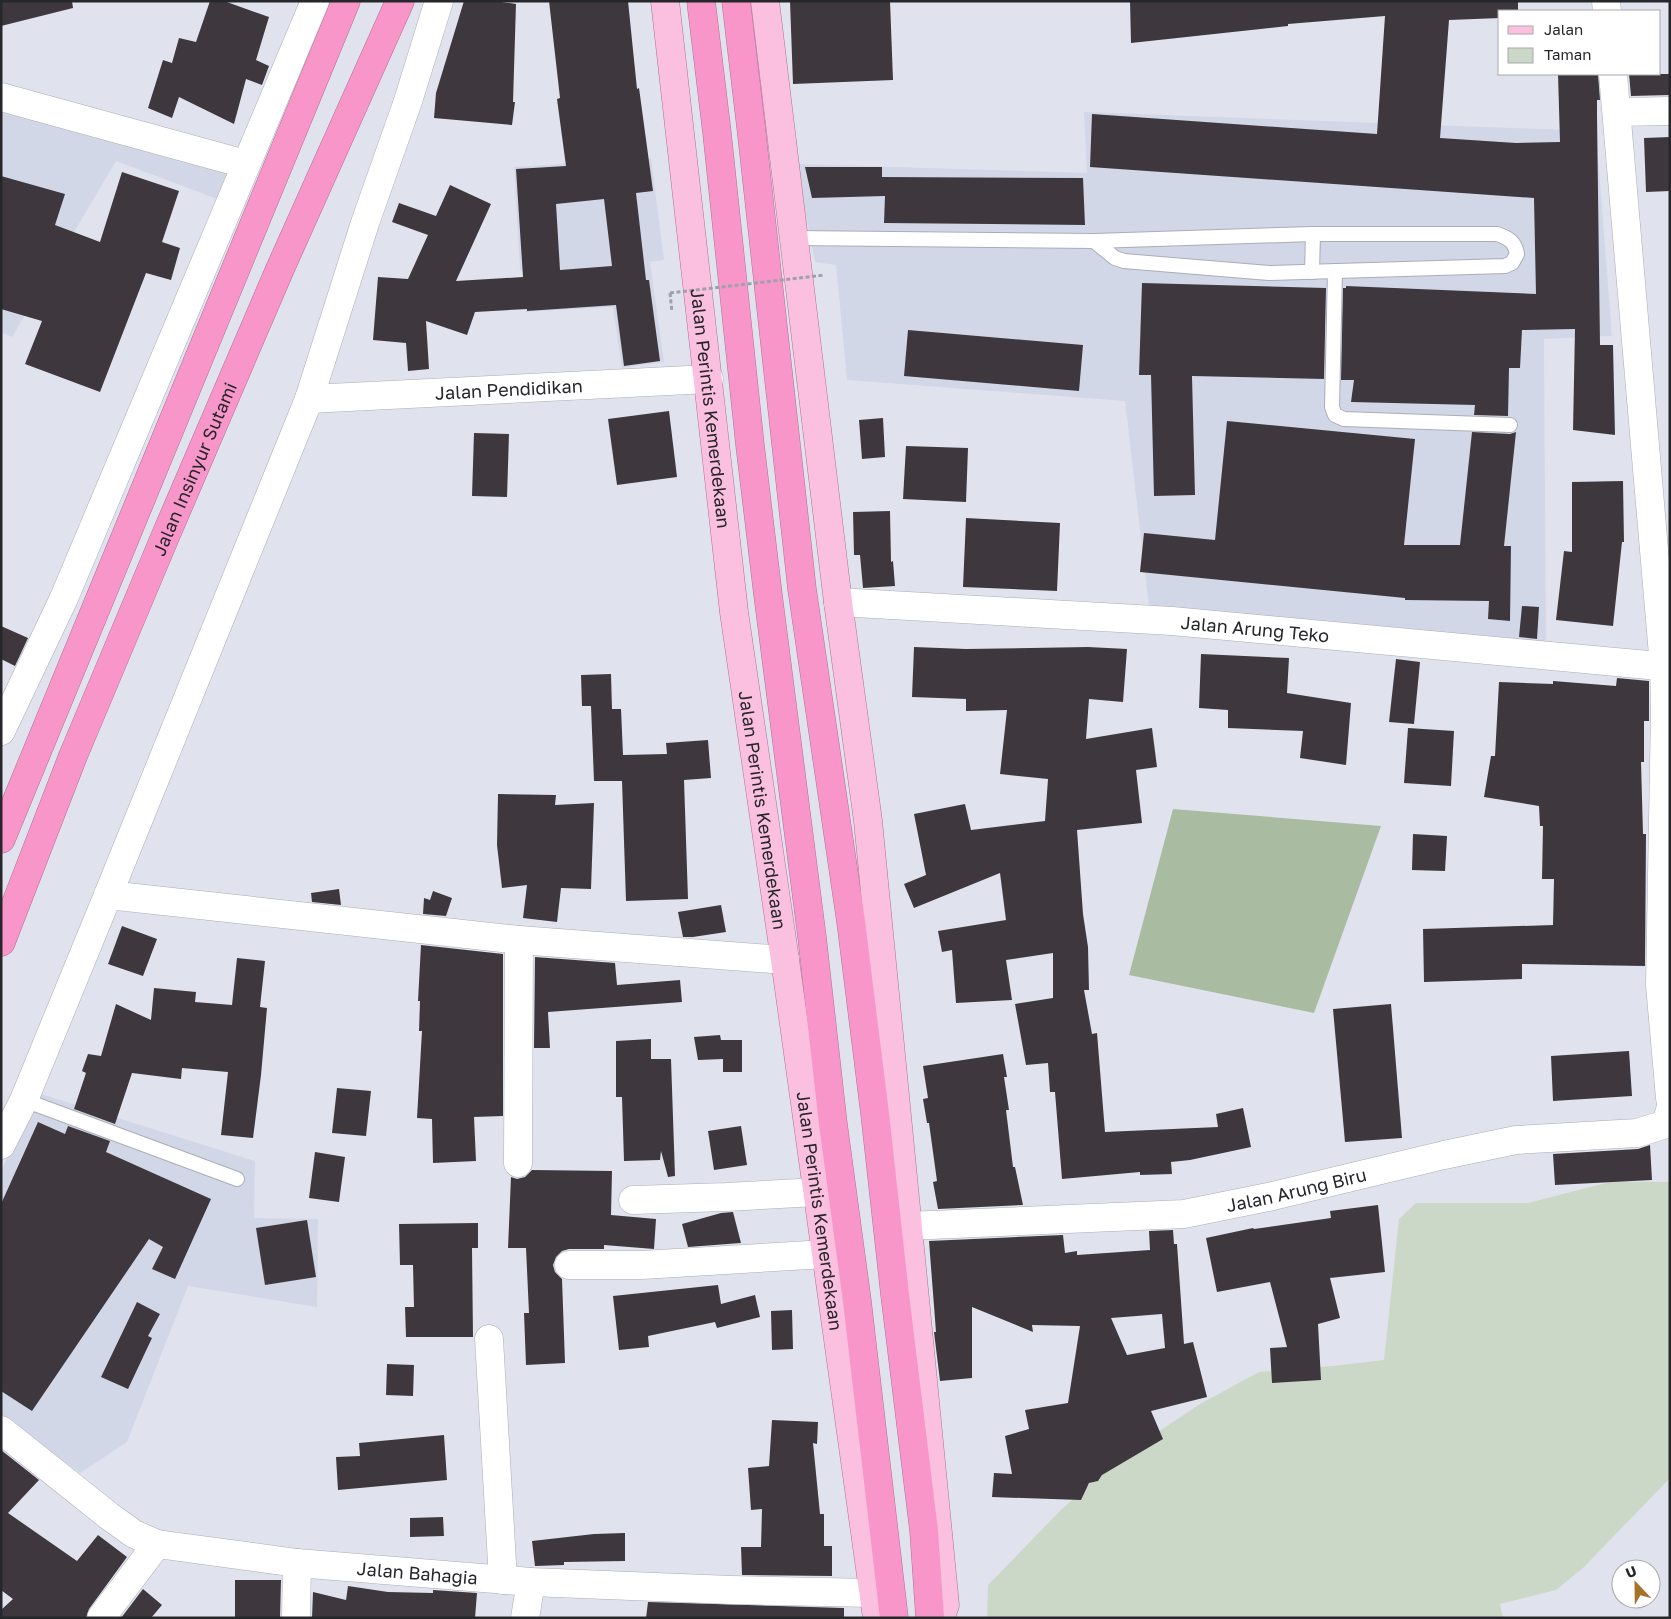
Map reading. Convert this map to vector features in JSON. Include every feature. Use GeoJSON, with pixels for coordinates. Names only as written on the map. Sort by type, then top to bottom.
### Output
{"type":"FeatureCollection","features":[{"type":"Feature","properties":{"kind":"highway","name":"Jalan Insinyur Sutami"},"geometry":{"type":"LineString","coordinates":[[1,839],[346,1]]}},
{"type":"Feature","properties":{"kind":"highway","name":"Jalan Insinyur Sutami"},"geometry":{"type":"LineString","coordinates":[[1,942],[72,756],[280,269],[400,1]]}},
{"type":"Feature","properties":{"kind":"highway","name":"Jalan Perintis Kemerdekaan"},"geometry":{"type":"LineString","coordinates":[[701,1],[762,548],[812,937],[833,1124],[857,1301],[894,1618]]}},
{"type":"Feature","properties":{"kind":"highway"},"geometry":{"type":"LineString","coordinates":[[736,1],[802,589],[851,922],[875,1114],[924,1531],[930,1618]]}},
{"type":"Feature","properties":{"kind":"main road","name":"Jalan Perintis Kemerdekaan"},"geometry":{"type":"LineString","coordinates":[[665,1],[734,612],[786,960],[875,1605]]}},
{"type":"Feature","properties":{"kind":"main road"},"geometry":{"type":"LineString","coordinates":[[765,1],[838,602],[868,821],[945,1605],[940,1618]]}},
{"type":"Feature","properties":{"kind":"street"},"geometry":{"type":"LineString","coordinates":[[1,731],[64,598],[314,1]]}},
{"type":"Feature","properties":{"kind":"street"},"geometry":{"type":"LineString","coordinates":[[1,1145],[24,1100],[308,399],[439,1]]}},
{"type":"Feature","properties":{"kind":"street"},"geometry":{"type":"LineString","coordinates":[[1613,75],[1667,666],[1660,985],[1670,1098]]}},
{"type":"Feature","properties":{"kind":"street"},"geometry":{"type":"LineString","coordinates":[[1,97],[245,164]]}},
{"type":"Feature","properties":{"kind":"street"},"geometry":{"type":"LineString","coordinates":[[1617,112],[1670,111]]}},
{"type":"Feature","properties":{"kind":"street","name":"Jalan Pendidikan"},"geometry":{"type":"LineString","coordinates":[[308,399],[708,379]]}},
{"type":"Feature","properties":{"kind":"street","name":"Jalan Arung Teko"},"geometry":{"type":"LineString","coordinates":[[838,602],[1172,621],[1667,666]]}},
{"type":"Feature","properties":{"kind":"street"},"geometry":{"type":"LineString","coordinates":[[108,895],[519,940],[786,960]]}},
{"type":"Feature","properties":{"kind":"street"},"geometry":{"type":"LineString","coordinates":[[518,1163],[519,940]]}},
{"type":"Feature","properties":{"kind":"street","name":"Jalan Arung Biru"},"geometry":{"type":"LineString","coordinates":[[908,1226],[1184,1214],[1292,1191],[1444,1154],[1516,1140],[1637,1133],[1663,1125],[1667,1120],[1670,1110]]}},
{"type":"Feature","properties":{"kind":"street"},"geometry":{"type":"LineString","coordinates":[[633,1200],[818,1192]]}},
{"type":"Feature","properties":{"kind":"street"},"geometry":{"type":"LineString","coordinates":[[569,1265],[642,1266],[826,1254]]}},
{"type":"Feature","properties":{"kind":"street"},"geometry":{"type":"LineString","coordinates":[[489,1339],[503,1580]]}},
{"type":"Feature","properties":{"kind":"street","name":"Jalan Bahagia"},"geometry":{"type":"LineString","coordinates":[[1,1430],[109,1516],[134,1534],[157,1544],[297,1563],[531,1582],[731,1590],[875,1605]]}},
{"type":"Feature","properties":{"kind":"street"},"geometry":{"type":"LineString","coordinates":[[101,1618],[157,1544]]}},
{"type":"Feature","properties":{"kind":"street"},"geometry":{"type":"LineString","coordinates":[[296,1618],[297,1563]]}},
{"type":"Feature","properties":{"kind":"street"},"geometry":{"type":"LineString","coordinates":[[525,1618],[531,1582]]}},
{"type":"Feature","properties":{"kind":"lane"},"geometry":{"type":"LineString","coordinates":[[794,238],[1094,241],[1313,234],[1497,234],[1509,238],[1516,246],[1517,254],[1512,263],[1505,266],[1268,273],[1124,261],[1115,258],[1094,241]]}},
{"type":"Feature","properties":{"kind":"lane"},"geometry":{"type":"LineString","coordinates":[[1312,272],[1313,234]]}},
{"type":"Feature","properties":{"kind":"lane"},"geometry":{"type":"LineString","coordinates":[[1335,271],[1332,407],[1335,414],[1344,419],[1510,425]]}},
{"type":"Feature","properties":{"kind":"lane"},"geometry":{"type":"LineString","coordinates":[[24,1100],[236,1179]]}},
{"type":"Feature","properties":{"kind":"path"},"geometry":{"type":"LineString","coordinates":[[670,293],[824,275]]}},
{"type":"Feature","properties":{"kind":"shaded area"},"geometry":{"type":"Polygon","coordinates":[[[1,112],[125,127],[236,169],[220,200],[116,161],[12,337],[1,332],[1,112]]]}},
{"type":"Feature","properties":{"kind":"shaded area"},"geometry":{"type":"Polygon","coordinates":[[[1084,112],[1596,131],[1612,336],[1544,339],[1546,646],[1149,607],[1125,401],[847,380],[836,265],[815,262],[796,164],[1087,173],[1084,112]]]}},
{"type":"Feature","properties":{"kind":"shaded area"},"geometry":{"type":"Polygon","coordinates":[[[651,158],[664,260],[650,262],[664,362],[622,368],[613,307],[526,312],[523,270],[520,270],[514,167],[651,158]]]}},
{"type":"Feature","properties":{"kind":"shaded area"},"geometry":{"type":"Polygon","coordinates":[[[38,1093],[255,1161],[254,1218],[318,1219],[317,1307],[188,1286],[127,1442],[80,1473],[1,1417],[1,1171],[38,1093]]]}},
{"type":"Feature","properties":{"kind":"green space"},"geometry":{"type":"Polygon","coordinates":[[[1173,809],[1381,826],[1314,1013],[1129,975],[1173,809]]]}},
{"type":"Feature","properties":{"kind":"green space"},"geometry":{"type":"Polygon","coordinates":[[[1610,1182],[1670,1182],[1670,1478],[1583,1568],[1556,1590],[1500,1604],[1503,1618],[987,1618],[988,1585],[1060,1511],[1116,1460],[1200,1404],[1259,1372],[1384,1360],[1399,1219],[1416,1203],[1528,1203],[1610,1182]]]}},
{"type":"Feature","properties":{"kind":"building"},"geometry":{"type":"Polygon","coordinates":[[[1,1],[72,1],[73,8],[1,26],[1,1]]]}},
{"type":"Feature","properties":{"kind":"building"},"geometry":{"type":"Polygon","coordinates":[[[210,1],[224,1],[269,17],[256,60],[269,66],[262,85],[246,79],[234,124],[179,97],[172,118],[148,108],[163,60],[172,63],[179,38],[196,42],[210,1]]]}},
{"type":"Feature","properties":{"kind":"building"},"geometry":{"type":"Polygon","coordinates":[[[464,1],[495,1],[516,4],[513,102],[515,102],[512,125],[434,118],[436,93],[464,1]]]}},
{"type":"Feature","properties":{"kind":"building"},"geometry":{"type":"Polygon","coordinates":[[[549,1],[628,1],[637,89],[639,88],[653,191],[636,193],[646,280],[649,280],[660,361],[624,366],[616,305],[527,311],[527,309],[475,312],[467,335],[426,321],[429,369],[408,371],[406,343],[373,340],[378,277],[408,279],[428,235],[392,222],[399,203],[436,216],[450,185],[491,204],[456,281],[523,277],[516,169],[566,166],[557,99],[560,98],[549,1]],[[604,199],[556,204],[560,270],[612,266],[604,199]]]}},
{"type":"Feature","properties":{"kind":"building"},"geometry":{"type":"Polygon","coordinates":[[[790,1],[890,1],[893,80],[793,84],[790,1]]]}},
{"type":"Feature","properties":{"kind":"building"},"geometry":{"type":"Polygon","coordinates":[[[1130,1],[1518,1],[1518,10],[1498,10],[1498,18],[1449,20],[1440,138],[1516,143],[1560,142],[1558,75],[1598,75],[1600,100],[1597,100],[1597,115],[1600,345],[1613,345],[1615,435],[1573,430],[1575,329],[1522,330],[1520,368],[1509,368],[1508,416],[1474,415],[1475,405],[1351,402],[1354,380],[1341,380],[1343,288],[1346,288],[1346,286],[1536,294],[1534,198],[1090,167],[1092,114],[1377,134],[1385,16],[1288,24],[1288,26],[1131,43],[1130,1]]]}},
{"type":"Feature","properties":{"kind":"building"},"geometry":{"type":"Polygon","coordinates":[[[1670,74],[1670,95],[1631,96],[1629,75],[1670,74]]]}},
{"type":"Feature","properties":{"kind":"building"},"geometry":{"type":"Polygon","coordinates":[[[1670,137],[1670,191],[1646,192],[1644,138],[1670,137]]]}},
{"type":"Feature","properties":{"kind":"building"},"geometry":{"type":"Polygon","coordinates":[[[805,167],[882,167],[882,177],[1083,178],[1085,225],[884,223],[885,196],[812,198],[805,167]]]}},
{"type":"Feature","properties":{"kind":"building"},"geometry":{"type":"Polygon","coordinates":[[[122,172],[179,191],[162,242],[180,248],[171,280],[146,273],[100,392],[25,364],[42,321],[1,309],[1,176],[65,194],[55,225],[100,242],[122,172]]]}},
{"type":"Feature","properties":{"kind":"building"},"geometry":{"type":"Polygon","coordinates":[[[1142,283],[1326,288],[1324,379],[1192,376],[1195,495],[1154,496],[1151,375],[1139,375],[1142,283]]]}},
{"type":"Feature","properties":{"kind":"building"},"geometry":{"type":"Polygon","coordinates":[[[908,330],[1083,345],[1079,391],[904,376],[908,330]]]}},
{"type":"Feature","properties":{"kind":"building"},"geometry":{"type":"Polygon","coordinates":[[[669,411],[677,477],[617,485],[608,419],[669,411]]]}},
{"type":"Feature","properties":{"kind":"building"},"geometry":{"type":"Polygon","coordinates":[[[883,418],[885,457],[862,459],[859,420],[883,418]]]}},
{"type":"Feature","properties":{"kind":"building"},"geometry":{"type":"Polygon","coordinates":[[[1227,421],[1415,439],[1404,545],[1460,545],[1472,432],[1510,434],[1516,432],[1504,546],[1511,546],[1510,621],[1488,619],[1489,601],[1405,600],[1405,598],[1140,572],[1144,533],[1215,540],[1227,421]]]}},
{"type":"Feature","properties":{"kind":"building"},"geometry":{"type":"Polygon","coordinates":[[[474,433],[509,434],[507,497],[472,496],[474,433]]]}},
{"type":"Feature","properties":{"kind":"building"},"geometry":{"type":"Polygon","coordinates":[[[906,446],[968,448],[966,502],[903,499],[906,446]]]}},
{"type":"Feature","properties":{"kind":"building"},"geometry":{"type":"Polygon","coordinates":[[[1623,481],[1624,542],[1622,542],[1613,626],[1556,620],[1564,551],[1572,552],[1572,482],[1623,481]]]}},
{"type":"Feature","properties":{"kind":"building"},"geometry":{"type":"Polygon","coordinates":[[[890,511],[891,562],[893,561],[895,586],[863,588],[860,555],[854,555],[853,512],[890,511]]]}},
{"type":"Feature","properties":{"kind":"building"},"geometry":{"type":"Polygon","coordinates":[[[966,518],[1060,523],[1057,591],[963,587],[966,518]]]}},
{"type":"Feature","properties":{"kind":"building"},"geometry":{"type":"Polygon","coordinates":[[[1522,606],[1539,607],[1537,639],[1519,637],[1522,606]]]}},
{"type":"Feature","properties":{"kind":"building"},"geometry":{"type":"Polygon","coordinates":[[[1,626],[28,638],[15,666],[1,659],[1,626]]]}},
{"type":"Feature","properties":{"kind":"building"},"geometry":{"type":"Polygon","coordinates":[[[914,647],[966,649],[1088,647],[1127,649],[1123,702],[1089,699],[1086,739],[1152,728],[1157,767],[1136,770],[1142,823],[1077,830],[1083,914],[1088,947],[1089,990],[1084,990],[1092,1034],[1097,1033],[1105,1132],[1218,1127],[1216,1114],[1243,1108],[1251,1147],[1190,1160],[1171,1162],[1172,1174],[1140,1175],[1140,1172],[1062,1179],[1055,1092],[1050,1092],[1048,1063],[1026,1065],[1015,1004],[1053,998],[1053,953],[1006,960],[1012,1000],[956,1003],[952,950],[942,952],[938,931],[1006,920],[1000,873],[914,908],[904,884],[926,875],[914,814],[965,804],[971,830],[1045,821],[1048,779],[1000,774],[1007,710],[966,711],[966,699],[912,697],[914,647]]]}},
{"type":"Feature","properties":{"kind":"building"},"geometry":{"type":"Polygon","coordinates":[[[1201,654],[1289,658],[1287,693],[1351,703],[1346,765],[1300,758],[1303,731],[1228,728],[1228,710],[1199,708],[1201,654]]]}},
{"type":"Feature","properties":{"kind":"building"},"geometry":{"type":"Polygon","coordinates":[[[1396,659],[1420,662],[1414,724],[1389,722],[1396,659]]]}},
{"type":"Feature","properties":{"kind":"building"},"geometry":{"type":"Polygon","coordinates":[[[611,674],[612,709],[621,709],[623,755],[667,754],[666,743],[708,740],[711,778],[684,780],[688,899],[626,901],[622,781],[594,781],[591,706],[582,706],[581,675],[611,674]]]}},
{"type":"Feature","properties":{"kind":"building"},"geometry":{"type":"Polygon","coordinates":[[[1617,678],[1649,681],[1649,721],[1644,721],[1644,762],[1641,762],[1643,834],[1646,834],[1645,966],[1522,964],[1522,979],[1424,982],[1423,929],[1553,925],[1554,879],[1542,879],[1543,826],[1540,826],[1539,806],[1484,797],[1491,756],[1495,756],[1499,682],[1553,684],[1553,681],[1616,686],[1617,678]]]}},
{"type":"Feature","properties":{"kind":"building"},"geometry":{"type":"Polygon","coordinates":[[[1408,728],[1454,731],[1451,786],[1404,783],[1408,728]]]}},
{"type":"Feature","properties":{"kind":"building"},"geometry":{"type":"Polygon","coordinates":[[[498,794],[556,795],[555,805],[594,803],[591,889],[561,888],[557,922],[523,918],[527,885],[502,888],[497,845],[498,794]]]}},
{"type":"Feature","properties":{"kind":"building"},"geometry":{"type":"Polygon","coordinates":[[[1413,834],[1447,836],[1445,871],[1412,870],[1413,834]]]}},
{"type":"Feature","properties":{"kind":"building"},"geometry":{"type":"Polygon","coordinates":[[[339,889],[341,905],[312,902],[311,893],[339,889]]]}},
{"type":"Feature","properties":{"kind":"building"},"geometry":{"type":"Polygon","coordinates":[[[433,891],[452,898],[446,916],[423,914],[424,898],[430,900],[433,891]]]}},
{"type":"Feature","properties":{"kind":"building"},"geometry":{"type":"Polygon","coordinates":[[[721,905],[726,932],[683,937],[678,912],[721,905]]]}},
{"type":"Feature","properties":{"kind":"building"},"geometry":{"type":"Polygon","coordinates":[[[122,926],[157,939],[143,976],[108,964],[122,926]]]}},
{"type":"Feature","properties":{"kind":"building"},"geometry":{"type":"Polygon","coordinates":[[[421,945],[503,954],[503,1116],[474,1117],[476,1161],[433,1163],[432,1119],[417,1118],[422,1031],[419,1031],[420,1001],[418,1001],[421,945]]]}},
{"type":"Feature","properties":{"kind":"building"},"geometry":{"type":"Polygon","coordinates":[[[535,957],[615,963],[617,985],[680,980],[682,1002],[548,1012],[550,1048],[534,1048],[535,957]]]}},
{"type":"Feature","properties":{"kind":"building"},"geometry":{"type":"Polygon","coordinates":[[[237,958],[265,961],[260,1007],[267,1008],[253,1138],[221,1135],[228,1072],[182,1068],[181,1079],[132,1073],[115,1124],[74,1109],[86,1073],[82,1071],[88,1054],[101,1056],[116,1004],[151,1020],[154,988],[196,992],[195,1002],[232,1005],[237,958]]]}},
{"type":"Feature","properties":{"kind":"building"},"geometry":{"type":"Polygon","coordinates":[[[1391,1004],[1402,1138],[1345,1142],[1333,1009],[1391,1004]]]}},
{"type":"Feature","properties":{"kind":"building"},"geometry":{"type":"Polygon","coordinates":[[[720,1035],[721,1040],[742,1040],[742,1072],[723,1072],[723,1059],[698,1060],[694,1037],[720,1035]]]}},
{"type":"Feature","properties":{"kind":"building"},"geometry":{"type":"Polygon","coordinates":[[[651,1039],[651,1059],[671,1059],[675,1176],[668,1177],[661,1151],[660,1160],[624,1161],[622,1097],[616,1097],[616,1041],[651,1039]]]}},
{"type":"Feature","properties":{"kind":"building"},"geometry":{"type":"Polygon","coordinates":[[[1629,1051],[1632,1096],[1553,1101],[1551,1056],[1629,1051]]]}},
{"type":"Feature","properties":{"kind":"building"},"geometry":{"type":"Polygon","coordinates":[[[1003,1054],[1007,1077],[1004,1077],[1009,1110],[1006,1110],[1013,1167],[1015,1167],[1023,1205],[938,1209],[933,1182],[937,1181],[929,1123],[927,1123],[923,1099],[928,1098],[923,1066],[1003,1054]]]}},
{"type":"Feature","properties":{"kind":"building"},"geometry":{"type":"Polygon","coordinates":[[[337,1088],[371,1091],[366,1136],[332,1133],[337,1088]]]}},
{"type":"Feature","properties":{"kind":"building"},"geometry":{"type":"Polygon","coordinates":[[[38,1122],[65,1134],[68,1126],[110,1141],[106,1152],[211,1199],[175,1279],[152,1269],[163,1247],[149,1239],[32,1411],[1,1391],[1,1204],[38,1122]]]}},
{"type":"Feature","properties":{"kind":"building"},"geometry":{"type":"Polygon","coordinates":[[[741,1126],[747,1165],[714,1170],[708,1131],[741,1126]]]}},
{"type":"Feature","properties":{"kind":"building"},"geometry":{"type":"Polygon","coordinates":[[[1650,1145],[1652,1180],[1555,1185],[1553,1154],[1638,1149],[1650,1145]]]}},
{"type":"Feature","properties":{"kind":"building"},"geometry":{"type":"Polygon","coordinates":[[[315,1152],[345,1157],[339,1202],[309,1198],[315,1152]]]}},
{"type":"Feature","properties":{"kind":"building"},"geometry":{"type":"Polygon","coordinates":[[[532,1170],[612,1171],[611,1215],[656,1219],[654,1249],[604,1245],[604,1249],[569,1249],[562,1251],[556,1257],[553,1265],[555,1272],[562,1279],[565,1363],[526,1365],[524,1313],[529,1313],[526,1248],[508,1248],[511,1177],[517,1179],[525,1177],[532,1170]]]}},
{"type":"Feature","properties":{"kind":"building"},"geometry":{"type":"Polygon","coordinates":[[[1378,1205],[1385,1272],[1330,1278],[1340,1318],[1318,1324],[1321,1380],[1272,1383],[1270,1348],[1287,1347],[1270,1282],[1217,1292],[1206,1238],[1253,1228],[1331,1218],[1330,1211],[1378,1205]]]}},
{"type":"Feature","properties":{"kind":"building"},"geometry":{"type":"Polygon","coordinates":[[[733,1212],[741,1243],[688,1247],[682,1224],[721,1213],[733,1212]]]}},
{"type":"Feature","properties":{"kind":"building"},"geometry":{"type":"Polygon","coordinates":[[[307,1220],[316,1277],[265,1285],[256,1228],[307,1220]]]}},
{"type":"Feature","properties":{"kind":"building"},"geometry":{"type":"Polygon","coordinates":[[[478,1223],[478,1248],[472,1248],[473,1337],[406,1337],[405,1307],[414,1307],[413,1265],[400,1265],[399,1224],[478,1223]]]}},
{"type":"Feature","properties":{"kind":"building"},"geometry":{"type":"Polygon","coordinates":[[[1173,1230],[1174,1244],[1177,1244],[1184,1344],[1193,1342],[1207,1397],[1151,1411],[1163,1439],[1102,1475],[1098,1481],[1089,1483],[1081,1500],[992,1497],[994,1473],[1012,1474],[1005,1436],[1029,1429],[1025,1410],[1068,1403],[1080,1326],[1032,1325],[1033,1332],[972,1307],[972,1378],[940,1381],[934,1332],[936,1332],[929,1241],[1063,1235],[1065,1253],[1077,1251],[1077,1255],[1150,1250],[1149,1231],[1173,1230]],[[1162,1314],[1111,1318],[1127,1355],[1165,1348],[1162,1314]]]}},
{"type":"Feature","properties":{"kind":"building"},"geometry":{"type":"Polygon","coordinates":[[[718,1285],[721,1304],[755,1295],[760,1317],[717,1328],[715,1322],[648,1336],[649,1347],[619,1350],[613,1296],[718,1285]]]}},
{"type":"Feature","properties":{"kind":"building"},"geometry":{"type":"Polygon","coordinates":[[[137,1302],[160,1314],[148,1336],[152,1338],[128,1389],[101,1377],[137,1302]]]}},
{"type":"Feature","properties":{"kind":"building"},"geometry":{"type":"Polygon","coordinates":[[[792,1310],[793,1349],[772,1350],[771,1311],[792,1310]]]}},
{"type":"Feature","properties":{"kind":"building"},"geometry":{"type":"Polygon","coordinates":[[[387,1364],[414,1365],[413,1396],[386,1395],[387,1364]]]}},
{"type":"Feature","properties":{"kind":"building"},"geometry":{"type":"Polygon","coordinates":[[[772,1420],[818,1422],[817,1444],[813,1443],[820,1514],[824,1514],[824,1546],[832,1546],[832,1576],[742,1575],[741,1547],[761,1547],[762,1509],[751,1510],[748,1468],[769,1466],[772,1420]]]}},
{"type":"Feature","properties":{"kind":"building"},"geometry":{"type":"Polygon","coordinates":[[[444,1435],[447,1480],[338,1490],[336,1457],[360,1456],[359,1443],[444,1435]]]}},
{"type":"Feature","properties":{"kind":"building"},"geometry":{"type":"Polygon","coordinates":[[[1,1450],[39,1480],[8,1513],[77,1561],[98,1535],[127,1557],[89,1609],[86,1618],[1,1618],[1,1610],[13,1599],[1,1590],[1,1450]]]}},
{"type":"Feature","properties":{"kind":"building"},"geometry":{"type":"Polygon","coordinates":[[[443,1517],[444,1536],[410,1537],[410,1518],[443,1517]]]}},
{"type":"Feature","properties":{"kind":"building"},"geometry":{"type":"Polygon","coordinates":[[[625,1533],[625,1561],[564,1562],[564,1565],[535,1566],[532,1541],[594,1534],[625,1533]]]}},
{"type":"Feature","properties":{"kind":"building"},"geometry":{"type":"Polygon","coordinates":[[[235,1580],[281,1580],[280,1618],[235,1618],[235,1580]]]}},
{"type":"Feature","properties":{"kind":"building"},"geometry":{"type":"Polygon","coordinates":[[[348,1586],[388,1592],[433,1593],[433,1590],[477,1593],[475,1618],[312,1618],[313,1592],[346,1600],[348,1586]]]}},
{"type":"Feature","properties":{"kind":"building"},"geometry":{"type":"Polygon","coordinates":[[[143,1589],[162,1605],[151,1618],[121,1618],[143,1589]]]}},
{"type":"Feature","properties":{"kind":"building"},"geometry":{"type":"Polygon","coordinates":[[[648,1602],[844,1608],[844,1618],[646,1618],[648,1602]]]}}]}
